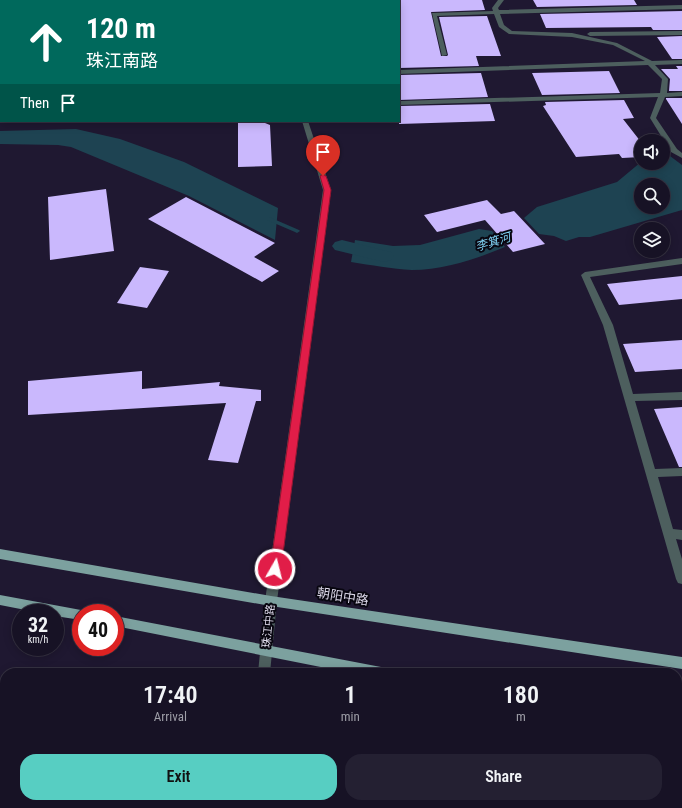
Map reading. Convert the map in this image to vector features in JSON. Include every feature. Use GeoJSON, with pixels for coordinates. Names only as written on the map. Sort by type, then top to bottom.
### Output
{"type":"FeatureCollection","features":[{"type":"Feature","properties":{"kind":"main road","name":"朝阳中路"},"geometry":{"type":"LineString","coordinates":[[0,554],[271,600],[682,663]]}},
{"type":"Feature","properties":{"kind":"main road"},"geometry":{"type":"LineString","coordinates":[[0,600],[72,613]]}},
{"type":"Feature","properties":{"kind":"main road"},"geometry":{"type":"LineString","coordinates":[[124,623],[356,668]]}},
{"type":"Feature","properties":{"kind":"street"},"geometry":{"type":"LineString","coordinates":[[501,0],[495,8],[496,12],[501,26],[511,33],[572,35],[682,33]]}},
{"type":"Feature","properties":{"kind":"street"},"geometry":{"type":"LineString","coordinates":[[444,55],[434,14],[682,7]]}},
{"type":"Feature","properties":{"kind":"street"},"geometry":{"type":"LineString","coordinates":[[572,35],[615,44],[650,63],[665,79],[663,94],[653,118],[674,150],[682,156]]}},
{"type":"Feature","properties":{"kind":"street"},"geometry":{"type":"LineString","coordinates":[[400,72],[682,62]]}},
{"type":"Feature","properties":{"kind":"street"},"geometry":{"type":"LineString","coordinates":[[400,103],[497,102],[682,94]]}},
{"type":"Feature","properties":{"kind":"street","name":"珠江中路"},"geometry":{"type":"LineString","coordinates":[[264,668],[271,600],[327,190],[305,122]]}},
{"type":"Feature","properties":{"kind":"street"},"geometry":{"type":"LineString","coordinates":[[682,261],[585,275],[608,325],[682,580]]}},
{"type":"Feature","properties":{"kind":"street"},"geometry":{"type":"LineString","coordinates":[[628,398],[682,396]]}},
{"type":"Feature","properties":{"kind":"street"},"geometry":{"type":"LineString","coordinates":[[651,473],[682,472]]}},
{"type":"Feature","properties":{"kind":"street"},"geometry":{"type":"LineString","coordinates":[[668,533],[682,535]]}},
{"type":"Feature","properties":{"kind":"water"},"geometry":{"type":"Polygon","coordinates":[[[76,129],[120,139],[184,162],[278,208],[275,240],[189,196],[71,147],[58,145],[0,144],[0,131],[76,129]]]}},
{"type":"Feature","properties":{"kind":"water"},"geometry":{"type":"Polygon","coordinates":[[[670,156],[682,165],[682,210],[670,214],[670,178],[634,178],[634,214],[668,214],[641,222],[634,222],[634,224],[590,237],[579,237],[566,241],[554,236],[539,234],[524,218],[537,207],[617,182],[634,168],[634,170],[670,170],[670,156]]]}},
{"type":"Feature","properties":{"kind":"water"},"geometry":{"type":"Polygon","coordinates":[[[479,229],[492,231],[505,247],[460,263],[424,270],[397,269],[351,262],[355,240],[393,246],[420,245],[479,229]]]}},
{"type":"Feature","properties":{"kind":"building"},"geometry":{"type":"Polygon","coordinates":[[[400,0],[482,0],[485,10],[431,12],[441,56],[448,55],[439,17],[487,16],[501,56],[476,56],[479,66],[400,68],[400,0]]]}},
{"type":"Feature","properties":{"kind":"building"},"geometry":{"type":"Polygon","coordinates":[[[533,0],[634,0],[637,5],[537,7],[533,0]]]}},
{"type":"Feature","properties":{"kind":"building"},"geometry":{"type":"Polygon","coordinates":[[[682,11],[682,30],[653,30],[651,27],[546,28],[540,14],[682,11]]]}},
{"type":"Feature","properties":{"kind":"building"},"geometry":{"type":"Polygon","coordinates":[[[682,36],[682,59],[672,59],[657,37],[682,36]]]}},
{"type":"Feature","properties":{"kind":"building"},"geometry":{"type":"Polygon","coordinates":[[[676,66],[682,66],[682,91],[669,91],[670,79],[661,69],[678,69],[676,66]]]}},
{"type":"Feature","properties":{"kind":"building"},"geometry":{"type":"Polygon","coordinates":[[[609,71],[620,93],[542,95],[532,73],[609,71]]]}},
{"type":"Feature","properties":{"kind":"building"},"geometry":{"type":"Polygon","coordinates":[[[481,73],[488,97],[400,100],[400,75],[481,73]]]}},
{"type":"Feature","properties":{"kind":"building"},"geometry":{"type":"Polygon","coordinates":[[[682,98],[682,124],[666,99],[682,98]]]}},
{"type":"Feature","properties":{"kind":"building"},"geometry":{"type":"Polygon","coordinates":[[[624,100],[634,118],[623,119],[635,134],[634,157],[622,158],[619,154],[576,157],[543,106],[546,105],[545,102],[624,100]]]}},
{"type":"Feature","properties":{"kind":"building"},"geometry":{"type":"Polygon","coordinates":[[[490,104],[495,121],[399,124],[400,106],[490,104]]]}},
{"type":"Feature","properties":{"kind":"building"},"geometry":{"type":"Polygon","coordinates":[[[238,122],[262,122],[270,125],[272,166],[238,167],[238,122]]]}},
{"type":"Feature","properties":{"kind":"building"},"geometry":{"type":"Polygon","coordinates":[[[106,189],[114,251],[50,260],[48,197],[106,189]]]}},
{"type":"Feature","properties":{"kind":"building"},"geometry":{"type":"Polygon","coordinates":[[[186,197],[275,243],[254,257],[279,271],[262,282],[148,219],[186,197]]]}},
{"type":"Feature","properties":{"kind":"building"},"geometry":{"type":"Polygon","coordinates":[[[487,200],[501,214],[514,211],[545,244],[513,252],[485,220],[437,232],[424,215],[487,200]]]}},
{"type":"Feature","properties":{"kind":"building"},"geometry":{"type":"Polygon","coordinates":[[[140,267],[169,271],[147,308],[117,303],[140,267]]]}},
{"type":"Feature","properties":{"kind":"building"},"geometry":{"type":"Polygon","coordinates":[[[682,276],[682,299],[619,305],[607,284],[682,276]]]}},
{"type":"Feature","properties":{"kind":"building"},"geometry":{"type":"Polygon","coordinates":[[[682,340],[682,369],[635,372],[623,344],[682,340]]]}},
{"type":"Feature","properties":{"kind":"building"},"geometry":{"type":"Polygon","coordinates":[[[142,371],[142,389],[220,382],[219,386],[261,390],[261,401],[256,401],[238,463],[208,460],[226,403],[28,415],[28,381],[142,371]]]}},
{"type":"Feature","properties":{"kind":"building"},"geometry":{"type":"Polygon","coordinates":[[[682,407],[682,467],[679,467],[654,409],[682,407]]]}},
{"type":"Feature","properties":{"kind":"waterway"},"geometry":{"type":"LineString","coordinates":[[269,219],[297,231]]}},
{"type":"Feature","properties":{"kind":"waterway","name":"李箕河"},"geometry":{"type":"LineString","coordinates":[[342,246],[370,254],[384,256]]}},
{"type":"Feature","properties":{"kind":"route"},"geometry":{"type":"LineString","coordinates":[[275,569],[327,190],[323,176]]}}]}
